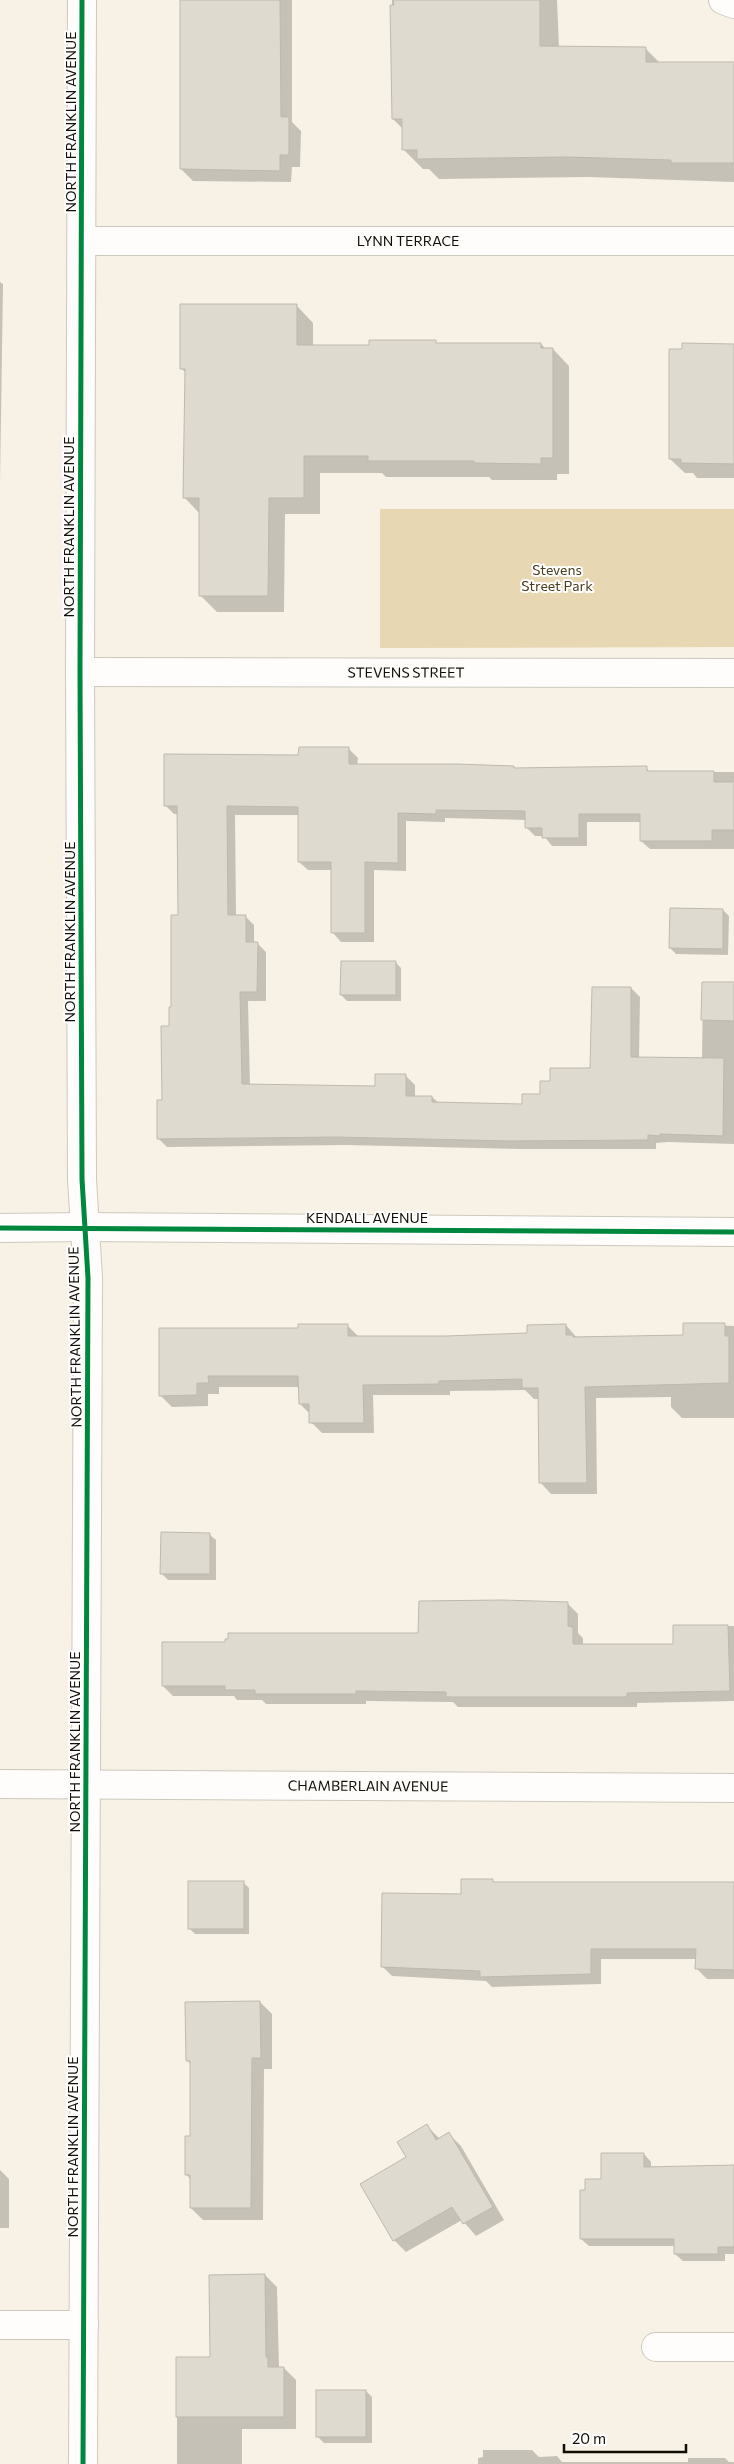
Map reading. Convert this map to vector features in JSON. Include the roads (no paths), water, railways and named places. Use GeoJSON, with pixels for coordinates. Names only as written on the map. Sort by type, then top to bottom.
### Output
{"type":"FeatureCollection","features":[{"type":"Feature","properties":{"kind":"street","name":"NORTH FRANKLIN AVENUE"},"geometry":{"type":"LineString","coordinates":[[82,0],[80,672],[84,1227],[88,1278],[83,2464]]}},
{"type":"Feature","properties":{"kind":"street"},"geometry":{"type":"LineString","coordinates":[[724,0],[734,4]]}},
{"type":"Feature","properties":{"kind":"street","name":"LYNN TERRACE"},"geometry":{"type":"LineString","coordinates":[[82,241],[734,241]]}},
{"type":"Feature","properties":{"kind":"street","name":"STEVENS STREET"},"geometry":{"type":"LineString","coordinates":[[80,672],[734,673]]}},
{"type":"Feature","properties":{"kind":"street","name":"KENDALL AVENUE"},"geometry":{"type":"LineString","coordinates":[[0,1228],[734,1232]]}},
{"type":"Feature","properties":{"kind":"street","name":"CHAMBERLAIN AVENUE"},"geometry":{"type":"LineString","coordinates":[[0,1784],[734,1788]]}},
{"type":"Feature","properties":{"kind":"street"},"geometry":{"type":"LineString","coordinates":[[0,2325],[84,2326]]}},
{"type":"Feature","properties":{"kind":"street"},"geometry":{"type":"LineString","coordinates":[[656,2346],[734,2347]]}},
{"type":"Feature","properties":{"kind":"park label","name":"Stevens Street Park"},"geometry":{"type":"Point","coordinates":[557,578]}}]}
